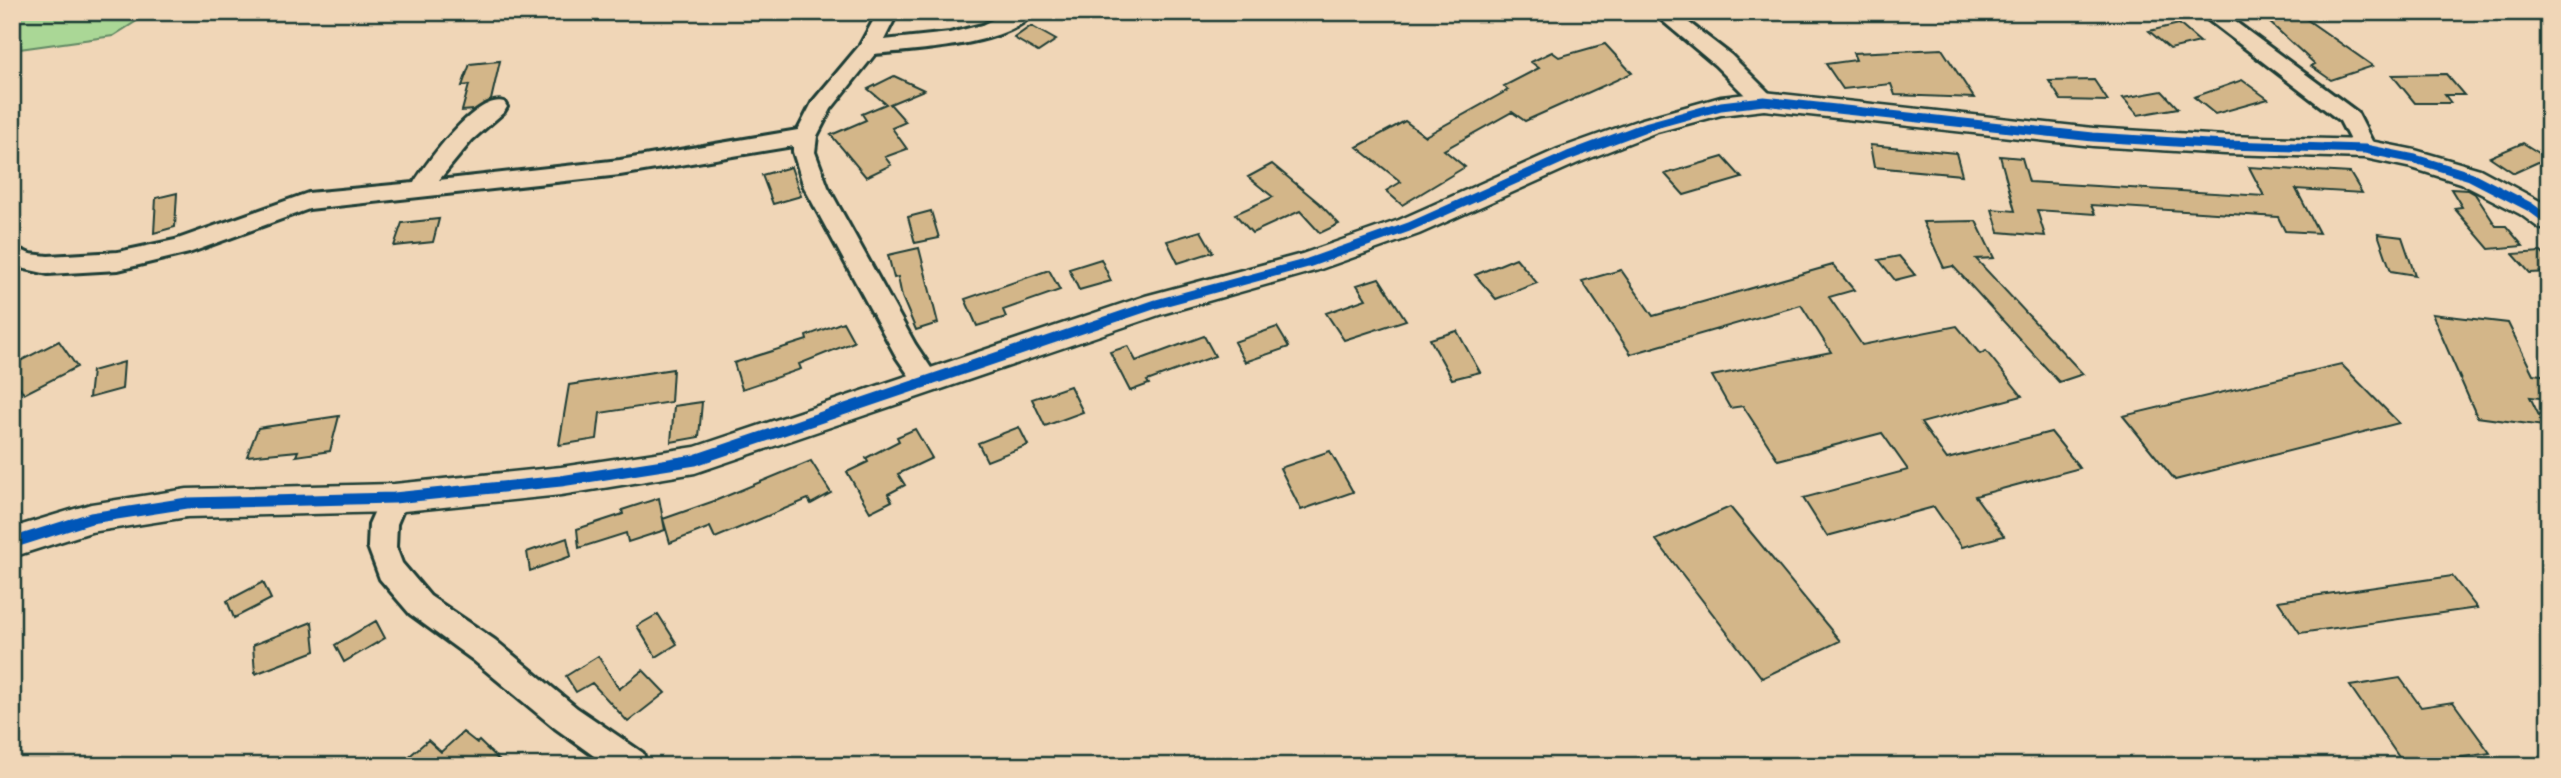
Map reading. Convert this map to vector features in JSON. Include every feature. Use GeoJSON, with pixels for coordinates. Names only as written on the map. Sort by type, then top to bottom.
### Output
{"type":"FeatureCollection","features":[{"type":"Feature","properties":{"kind":"main road"},"geometry":{"type":"LineString","coordinates":[[12,543],[91,518],[187,503],[394,498],[561,481],[695,460],[1156,304],[1308,263],[1409,227],[1568,156],[1648,126],[1721,106],[1764,101],[2093,137],[2225,145],[2365,149],[2415,159],[2470,176],[2530,206],[2549,221]]}},
{"type":"Feature","properties":{"kind":"street"},"geometry":{"type":"LineString","coordinates":[[888,12],[869,48],[821,106],[806,136],[804,152],[816,187],[906,351],[926,380]]}},
{"type":"Feature","properties":{"kind":"street"},"geometry":{"type":"LineString","coordinates":[[869,48],[948,39],[982,32],[1013,20],[1024,12]]}},
{"type":"Feature","properties":{"kind":"street"},"geometry":{"type":"LineString","coordinates":[[1662,12],[1723,60],[1764,101]]}},
{"type":"Feature","properties":{"kind":"street"},"geometry":{"type":"LineString","coordinates":[[2208,12],[2349,117],[2365,149]]}},
{"type":"Feature","properties":{"kind":"street"},"geometry":{"type":"LineString","coordinates":[[421,190],[452,146],[496,107]]}},
{"type":"Feature","properties":{"kind":"street"},"geometry":{"type":"LineString","coordinates":[[12,255],[19,260],[49,265],[124,260],[199,242],[269,212],[307,201],[614,169],[732,152],[806,136]]}},
{"type":"Feature","properties":{"kind":"street"},"geometry":{"type":"LineString","coordinates":[[394,498],[383,524],[382,547],[390,570],[420,605],[484,650],[566,718],[632,764]]}},
{"type":"Feature","properties":{"kind":"green space"},"geometry":{"type":"Polygon","coordinates":[[[12,12],[151,12],[113,36],[12,50],[12,12]]]}},
{"type":"Feature","properties":{"kind":"building"},"geometry":{"type":"Polygon","coordinates":[[[2263,12],[2296,12],[2373,66],[2331,80],[2311,66],[2315,64],[2267,20],[2272,19],[2263,12]]]}},
{"type":"Feature","properties":{"kind":"building"},"geometry":{"type":"Polygon","coordinates":[[[2179,24],[2200,42],[2170,49],[2149,31],[2179,24]]]}},
{"type":"Feature","properties":{"kind":"building"},"geometry":{"type":"Polygon","coordinates":[[[1031,26],[1056,40],[1038,52],[1014,38],[1031,26]]]}},
{"type":"Feature","properties":{"kind":"building"},"geometry":{"type":"Polygon","coordinates":[[[1605,44],[1632,73],[1525,121],[1512,112],[1444,150],[1465,167],[1402,205],[1386,191],[1401,182],[1357,147],[1405,121],[1425,136],[1508,90],[1504,86],[1539,68],[1531,62],[1552,52],[1559,57],[1605,44]]]}},
{"type":"Feature","properties":{"kind":"building"},"geometry":{"type":"Polygon","coordinates":[[[1942,49],[1974,98],[1895,95],[1891,84],[1843,89],[1826,64],[1856,60],[1853,53],[1942,49]]]}},
{"type":"Feature","properties":{"kind":"building"},"geometry":{"type":"Polygon","coordinates":[[[500,61],[491,100],[474,110],[462,111],[469,85],[462,86],[470,64],[500,61]]]}},
{"type":"Feature","properties":{"kind":"building"},"geometry":{"type":"Polygon","coordinates":[[[2446,74],[2464,95],[2445,95],[2451,103],[2415,103],[2392,75],[2446,74]]]}},
{"type":"Feature","properties":{"kind":"building"},"geometry":{"type":"Polygon","coordinates":[[[894,76],[924,90],[890,104],[906,122],[892,128],[907,149],[885,157],[891,165],[866,177],[831,135],[866,120],[862,114],[886,104],[868,89],[894,76]]]}},
{"type":"Feature","properties":{"kind":"building"},"geometry":{"type":"Polygon","coordinates":[[[2094,80],[2108,101],[2061,100],[2049,81],[2094,80]]]}},
{"type":"Feature","properties":{"kind":"building"},"geometry":{"type":"Polygon","coordinates":[[[2242,80],[2268,99],[2215,114],[2194,97],[2242,80]]]}},
{"type":"Feature","properties":{"kind":"building"},"geometry":{"type":"Polygon","coordinates":[[[2162,91],[2178,108],[2138,115],[2123,98],[2162,91]]]}},
{"type":"Feature","properties":{"kind":"building"},"geometry":{"type":"Polygon","coordinates":[[[2523,143],[2547,158],[2514,173],[2490,157],[2523,143]]]}},
{"type":"Feature","properties":{"kind":"building"},"geometry":{"type":"Polygon","coordinates":[[[1870,145],[1956,153],[1962,175],[1874,167],[1870,145]]]}},
{"type":"Feature","properties":{"kind":"building"},"geometry":{"type":"Polygon","coordinates":[[[2000,156],[2022,158],[2029,182],[2264,196],[2249,167],[2350,173],[2362,193],[2296,189],[2319,233],[2285,231],[2278,217],[2091,205],[2095,214],[2037,210],[2045,236],[1999,232],[1992,209],[2015,211],[2000,156]]]}},
{"type":"Feature","properties":{"kind":"building"},"geometry":{"type":"Polygon","coordinates":[[[1723,157],[1742,178],[1684,195],[1665,174],[1723,157]]]}},
{"type":"Feature","properties":{"kind":"building"},"geometry":{"type":"Polygon","coordinates":[[[1272,164],[1319,203],[1339,224],[1320,233],[1300,211],[1252,233],[1235,214],[1273,197],[1248,177],[1272,164]]]}},
{"type":"Feature","properties":{"kind":"building"},"geometry":{"type":"Polygon","coordinates":[[[791,167],[801,196],[773,204],[762,175],[791,167]]]}},
{"type":"Feature","properties":{"kind":"building"},"geometry":{"type":"Polygon","coordinates":[[[2451,189],[2468,190],[2475,194],[2496,226],[2506,226],[2523,246],[2489,249],[2454,208],[2462,207],[2451,189]]]}},
{"type":"Feature","properties":{"kind":"building"},"geometry":{"type":"Polygon","coordinates":[[[177,193],[175,227],[154,233],[156,198],[177,193]]]}},
{"type":"Feature","properties":{"kind":"building"},"geometry":{"type":"Polygon","coordinates":[[[931,211],[939,238],[915,243],[908,217],[931,211]]]}},
{"type":"Feature","properties":{"kind":"building"},"geometry":{"type":"Polygon","coordinates":[[[439,219],[433,242],[394,246],[402,223],[439,219]]]}},
{"type":"Feature","properties":{"kind":"building"},"geometry":{"type":"Polygon","coordinates":[[[1976,221],[1994,258],[1976,259],[2083,374],[2059,382],[1953,266],[1944,268],[1923,222],[1976,221]]]}},
{"type":"Feature","properties":{"kind":"building"},"geometry":{"type":"Polygon","coordinates":[[[1201,231],[1213,252],[1178,263],[1167,241],[1201,231]]]}},
{"type":"Feature","properties":{"kind":"building"},"geometry":{"type":"Polygon","coordinates":[[[2378,234],[2402,237],[2415,275],[2391,271],[2378,234]]]}},
{"type":"Feature","properties":{"kind":"building"},"geometry":{"type":"Polygon","coordinates":[[[919,248],[938,323],[916,330],[902,297],[898,277],[894,278],[888,255],[919,248]]]}},
{"type":"Feature","properties":{"kind":"building"},"geometry":{"type":"Polygon","coordinates":[[[2541,252],[2549,260],[2549,272],[2530,273],[2513,254],[2541,252]]]}},
{"type":"Feature","properties":{"kind":"building"},"geometry":{"type":"Polygon","coordinates":[[[1899,256],[1915,275],[1895,280],[1879,260],[1899,256]]]}},
{"type":"Feature","properties":{"kind":"building"},"geometry":{"type":"Polygon","coordinates":[[[1516,258],[1537,283],[1496,299],[1475,275],[1516,258]]]}},
{"type":"Feature","properties":{"kind":"building"},"geometry":{"type":"Polygon","coordinates":[[[1101,259],[1111,281],[1079,290],[1069,269],[1101,259]]]}},
{"type":"Feature","properties":{"kind":"building"},"geometry":{"type":"Polygon","coordinates":[[[1833,265],[1854,290],[1829,297],[1862,345],[1957,326],[1980,354],[1986,351],[2022,396],[1921,423],[1947,459],[2051,432],[2080,468],[1975,496],[2004,536],[1962,547],[1934,507],[1827,536],[1803,498],[1908,470],[1882,433],[1778,460],[1743,406],[1730,408],[1712,376],[1831,352],[1801,305],[1631,354],[1582,281],[1621,270],[1653,316],[1833,265]]]}},
{"type":"Feature","properties":{"kind":"building"},"geometry":{"type":"Polygon","coordinates":[[[1049,270],[1060,290],[1003,310],[1006,317],[977,326],[965,299],[1049,270]]]}},
{"type":"Feature","properties":{"kind":"building"},"geometry":{"type":"Polygon","coordinates":[[[1379,278],[1406,320],[1344,340],[1326,313],[1366,299],[1357,285],[1379,278]]]}},
{"type":"Feature","properties":{"kind":"building"},"geometry":{"type":"Polygon","coordinates":[[[2432,314],[2508,323],[2533,374],[2549,376],[2549,399],[2530,397],[2544,426],[2477,417],[2432,314]]]}},
{"type":"Feature","properties":{"kind":"building"},"geometry":{"type":"Polygon","coordinates":[[[843,322],[854,342],[799,364],[801,369],[742,389],[734,363],[807,340],[806,336],[843,322]]]}},
{"type":"Feature","properties":{"kind":"building"},"geometry":{"type":"Polygon","coordinates":[[[1277,327],[1289,347],[1245,362],[1234,342],[1277,327]]]}},
{"type":"Feature","properties":{"kind":"building"},"geometry":{"type":"Polygon","coordinates":[[[1457,331],[1480,372],[1452,379],[1430,339],[1457,331]]]}},
{"type":"Feature","properties":{"kind":"building"},"geometry":{"type":"Polygon","coordinates":[[[1204,336],[1215,356],[1147,381],[1149,384],[1130,391],[1110,352],[1128,346],[1136,361],[1204,336]]]}},
{"type":"Feature","properties":{"kind":"building"},"geometry":{"type":"Polygon","coordinates":[[[59,341],[77,367],[24,394],[12,375],[12,365],[59,341]]]}},
{"type":"Feature","properties":{"kind":"building"},"geometry":{"type":"Polygon","coordinates":[[[124,362],[122,389],[89,398],[92,371],[124,362]]]}},
{"type":"Feature","properties":{"kind":"building"},"geometry":{"type":"Polygon","coordinates":[[[2341,364],[2399,423],[2175,480],[2123,416],[2341,364]]]}},
{"type":"Feature","properties":{"kind":"building"},"geometry":{"type":"Polygon","coordinates":[[[673,369],[671,402],[600,413],[597,439],[559,445],[569,385],[673,369]]]}},
{"type":"Feature","properties":{"kind":"building"},"geometry":{"type":"Polygon","coordinates":[[[1070,386],[1083,412],[1045,426],[1032,399],[1070,386]]]}},
{"type":"Feature","properties":{"kind":"building"},"geometry":{"type":"Polygon","coordinates":[[[702,402],[699,437],[671,442],[674,406],[702,402]]]}},
{"type":"Feature","properties":{"kind":"building"},"geometry":{"type":"Polygon","coordinates":[[[339,416],[330,451],[296,456],[298,451],[247,456],[258,428],[339,416]]]}},
{"type":"Feature","properties":{"kind":"building"},"geometry":{"type":"Polygon","coordinates":[[[1019,427],[1028,445],[987,461],[978,443],[1019,427]]]}},
{"type":"Feature","properties":{"kind":"building"},"geometry":{"type":"Polygon","coordinates":[[[915,429],[932,458],[898,474],[905,485],[888,494],[892,501],[870,512],[847,472],[868,462],[866,458],[899,441],[897,437],[915,429]]]}},
{"type":"Feature","properties":{"kind":"building"},"geometry":{"type":"Polygon","coordinates":[[[1330,451],[1353,492],[1301,510],[1280,468],[1330,451]]]}},
{"type":"Feature","properties":{"kind":"building"},"geometry":{"type":"Polygon","coordinates":[[[811,461],[831,493],[811,504],[808,499],[715,538],[710,527],[670,543],[663,519],[811,461]]]}},
{"type":"Feature","properties":{"kind":"building"},"geometry":{"type":"Polygon","coordinates":[[[659,498],[665,530],[628,542],[626,533],[579,548],[577,529],[623,514],[622,510],[659,498]]]}},
{"type":"Feature","properties":{"kind":"building"},"geometry":{"type":"Polygon","coordinates":[[[1730,507],[1840,641],[1762,678],[1656,540],[1730,507]]]}},
{"type":"Feature","properties":{"kind":"building"},"geometry":{"type":"Polygon","coordinates":[[[567,538],[571,556],[530,571],[527,552],[567,538]]]}},
{"type":"Feature","properties":{"kind":"building"},"geometry":{"type":"Polygon","coordinates":[[[2452,576],[2477,608],[2300,633],[2278,601],[2452,576]]]}},
{"type":"Feature","properties":{"kind":"building"},"geometry":{"type":"Polygon","coordinates":[[[263,582],[271,599],[234,618],[227,601],[263,582]]]}},
{"type":"Feature","properties":{"kind":"building"},"geometry":{"type":"Polygon","coordinates":[[[658,614],[677,644],[656,657],[637,626],[658,614]]]}},
{"type":"Feature","properties":{"kind":"building"},"geometry":{"type":"Polygon","coordinates":[[[376,621],[385,638],[344,662],[335,645],[376,621]]]}},
{"type":"Feature","properties":{"kind":"building"},"geometry":{"type":"Polygon","coordinates":[[[312,622],[315,651],[255,674],[253,645],[312,622]]]}},
{"type":"Feature","properties":{"kind":"building"},"geometry":{"type":"Polygon","coordinates":[[[598,656],[619,689],[643,670],[665,693],[628,722],[592,683],[576,692],[566,676],[598,656]]]}},
{"type":"Feature","properties":{"kind":"building"},"geometry":{"type":"Polygon","coordinates":[[[2400,678],[2421,707],[2453,702],[2490,753],[2405,766],[2350,686],[2400,678]]]}},
{"type":"Feature","properties":{"kind":"building"},"geometry":{"type":"Polygon","coordinates":[[[463,732],[477,743],[479,741],[505,766],[398,766],[428,740],[441,752],[463,732]]]}},
{"type":"Feature","properties":{"kind":"cycle path"},"geometry":{"type":"LineString","coordinates":[[12,543],[91,518],[187,503],[394,498],[561,481],[695,460],[1156,304],[1308,263],[1409,227],[1568,156],[1648,126],[1721,106],[1764,101],[2093,137],[2225,145],[2365,149],[2415,159],[2470,176],[2530,207],[2549,221]]}}]}
